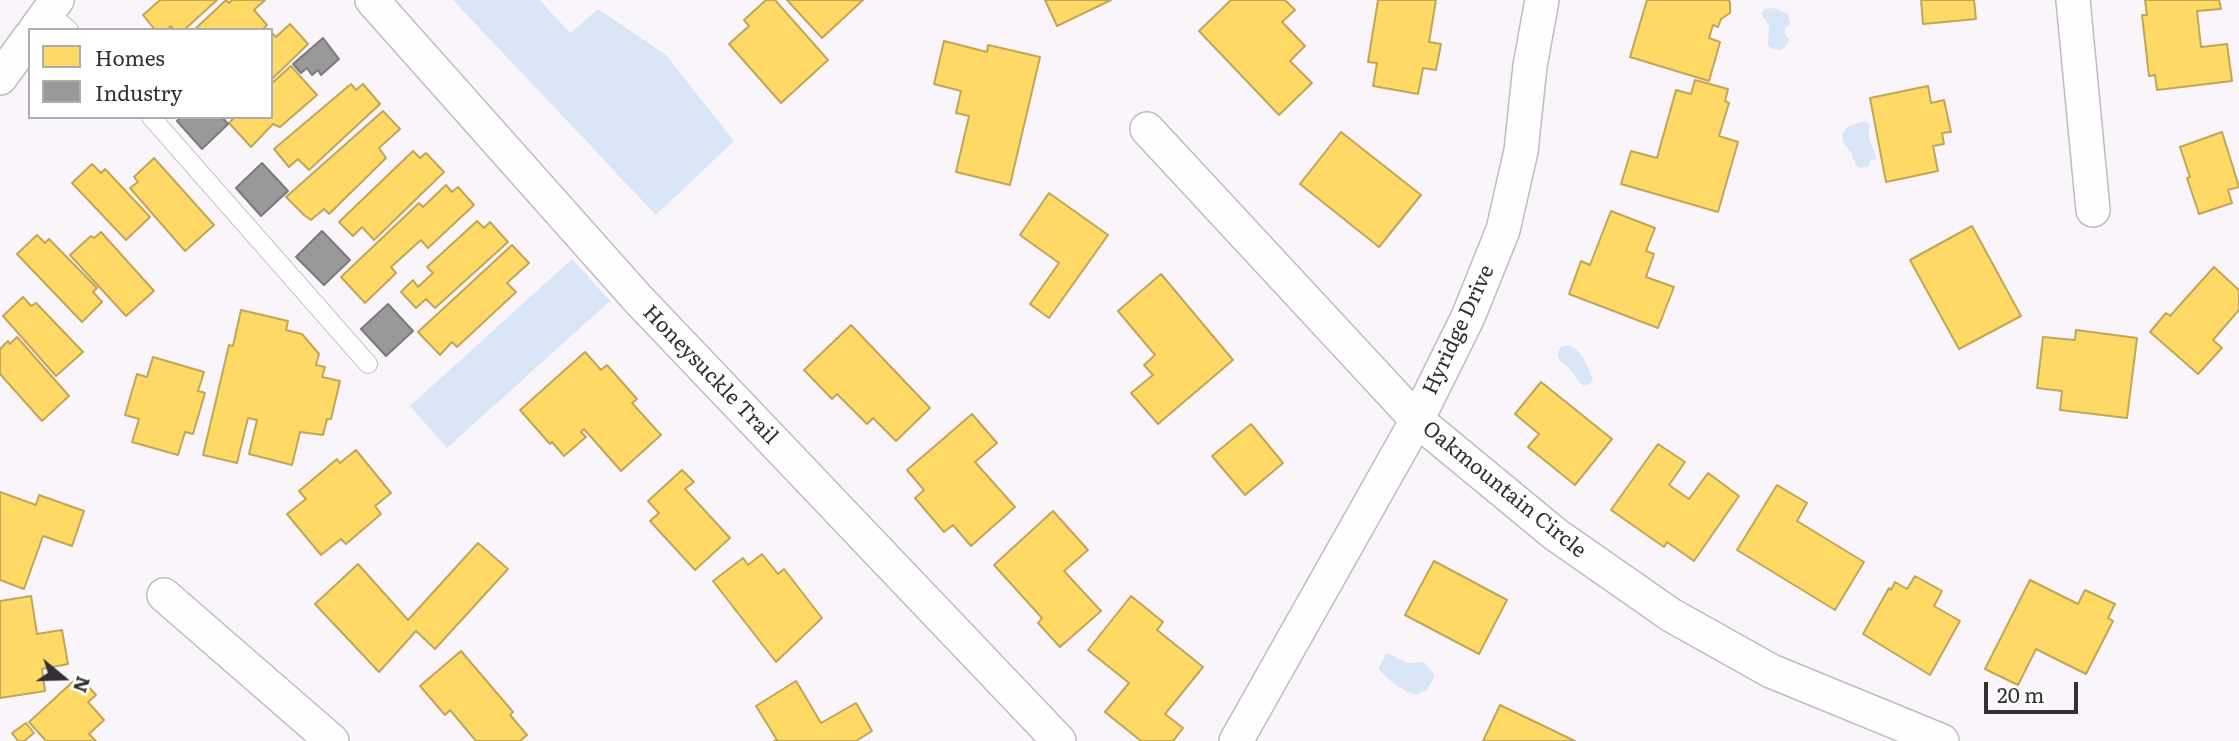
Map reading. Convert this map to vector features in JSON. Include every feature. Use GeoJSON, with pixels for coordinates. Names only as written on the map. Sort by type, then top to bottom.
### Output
{"type":"FeatureCollection","features":[{"type":"Feature","properties":{"kind":"street","name":"Honeysuckle Trail"},"geometry":{"type":"LineString","coordinates":[[372,0],[638,299],[1059,741]]}},
{"type":"Feature","properties":{"kind":"street","name":"Hyridge Drive"},"geometry":{"type":"LineString","coordinates":[[1236,741],[1417,420],[1468,317],[1503,230],[1521,151],[1530,66],[1542,0]]}},
{"type":"Feature","properties":{"kind":"street"},"geometry":{"type":"LineString","coordinates":[[2073,0],[2093,210]]}},
{"type":"Feature","properties":{"kind":"street"},"geometry":{"type":"LineString","coordinates":[[0,78],[28,45]]}},
{"type":"Feature","properties":{"kind":"street","name":"Oakmountain Circle"},"geometry":{"type":"LineString","coordinates":[[1147,129],[1417,420],[1555,534],[1671,615],[1771,671],[1942,741]]}},
{"type":"Feature","properties":{"kind":"street"},"geometry":{"type":"LineString","coordinates":[[164,595],[332,741]]}},
{"type":"Feature","properties":{"kind":"lane"},"geometry":{"type":"LineString","coordinates":[[153,119],[369,364]]}},
{"type":"Feature","properties":{"kind":"water"},"geometry":{"type":"Polygon","coordinates":[[[453,0],[540,0],[570,33],[598,9],[666,55],[734,141],[656,215],[453,0]]]}},
{"type":"Feature","properties":{"kind":"water"},"geometry":{"type":"Polygon","coordinates":[[[1775,8],[1788,14],[1790,24],[1785,28],[1785,35],[1789,39],[1787,45],[1781,50],[1772,49],[1768,45],[1769,26],[1762,14],[1764,9],[1775,8]]]}},
{"type":"Feature","properties":{"kind":"water"},"geometry":{"type":"Polygon","coordinates":[[[1863,121],[1870,124],[1869,139],[1876,159],[1871,160],[1868,167],[1860,168],[1843,142],[1842,135],[1846,128],[1863,121]]]}},
{"type":"Feature","properties":{"kind":"water"},"geometry":{"type":"Polygon","coordinates":[[[572,259],[610,301],[447,448],[410,406],[572,259]]]}},
{"type":"Feature","properties":{"kind":"water"},"geometry":{"type":"Polygon","coordinates":[[[1567,345],[1577,350],[1583,358],[1593,379],[1591,383],[1584,386],[1581,384],[1558,357],[1560,349],[1567,345]]]}},
{"type":"Feature","properties":{"kind":"water"},"geometry":{"type":"Polygon","coordinates":[[[1387,653],[1407,663],[1424,662],[1435,676],[1427,690],[1416,695],[1400,687],[1378,669],[1387,653]]]}},
{"type":"Feature","properties":{"kind":"building: Homes"},"geometry":{"type":"Polygon","coordinates":[[[160,0],[217,0],[186,28],[153,28],[143,15],[160,0]]]}},
{"type":"Feature","properties":{"kind":"building: Homes"},"geometry":{"type":"Polygon","coordinates":[[[226,0],[229,3],[232,0],[265,0],[254,10],[267,25],[264,28],[196,28],[226,0]]]}},
{"type":"Feature","properties":{"kind":"building: Homes"},"geometry":{"type":"Polygon","coordinates":[[[766,0],[775,0],[828,60],[781,103],[729,44],[749,26],[744,20],[766,0]]]}},
{"type":"Feature","properties":{"kind":"building: Homes"},"geometry":{"type":"Polygon","coordinates":[[[787,0],[863,0],[822,38],[787,0]]]}},
{"type":"Feature","properties":{"kind":"building: Homes"},"geometry":{"type":"Polygon","coordinates":[[[1045,0],[1111,0],[1057,26],[1045,0]]]}},
{"type":"Feature","properties":{"kind":"building: Homes"},"geometry":{"type":"Polygon","coordinates":[[[1231,0],[1285,0],[1295,10],[1282,22],[1305,46],[1290,61],[1312,83],[1279,115],[1199,31],[1231,0]]]}},
{"type":"Feature","properties":{"kind":"building: Homes"},"geometry":{"type":"Polygon","coordinates":[[[1378,0],[1436,0],[1429,42],[1441,44],[1436,70],[1423,68],[1418,94],[1373,86],[1377,63],[1368,62],[1378,0]]]}},
{"type":"Feature","properties":{"kind":"building: Homes"},"geometry":{"type":"Polygon","coordinates":[[[1647,0],[1730,2],[1730,13],[1721,19],[1718,27],[1713,25],[1709,38],[1720,42],[1709,81],[1630,57],[1647,0]]]}},
{"type":"Feature","properties":{"kind":"building: Homes"},"geometry":{"type":"Polygon","coordinates":[[[1921,0],[1974,0],[1976,19],[1923,24],[1921,0]]]}},
{"type":"Feature","properties":{"kind":"building: Homes"},"geometry":{"type":"Polygon","coordinates":[[[2145,0],[2219,0],[2221,9],[2197,11],[2201,47],[2227,44],[2232,81],[2157,90],[2155,75],[2149,76],[2142,15],[2147,15],[2145,0]]]}},
{"type":"Feature","properties":{"kind":"building: Homes"},"geometry":{"type":"Polygon","coordinates":[[[290,24],[308,44],[273,78],[273,34],[276,37],[290,24]]]}},
{"type":"Feature","properties":{"kind":"building: Homes"},"geometry":{"type":"Polygon","coordinates":[[[944,41],[987,52],[988,45],[1040,57],[1010,185],[956,172],[969,116],[956,113],[961,91],[934,84],[944,41]]]}},
{"type":"Feature","properties":{"kind":"building: Homes"},"geometry":{"type":"Polygon","coordinates":[[[291,66],[317,95],[280,127],[273,124],[251,147],[229,123],[233,119],[273,119],[273,82],[291,66]]]}},
{"type":"Feature","properties":{"kind":"building: Homes"},"geometry":{"type":"Polygon","coordinates":[[[1695,80],[1728,89],[1725,101],[1729,103],[1719,136],[1738,142],[1718,212],[1621,184],[1631,151],[1657,158],[1676,90],[1691,94],[1695,80]]]}},
{"type":"Feature","properties":{"kind":"building: Homes"},"geometry":{"type":"Polygon","coordinates":[[[351,84],[356,90],[363,84],[380,104],[309,170],[298,159],[289,167],[274,149],[351,84]]]}},
{"type":"Feature","properties":{"kind":"building: Homes"},"geometry":{"type":"Polygon","coordinates":[[[1928,86],[1931,103],[1944,100],[1951,132],[1942,133],[1944,144],[1933,146],[1938,171],[1886,182],[1870,98],[1928,86]]]}},
{"type":"Feature","properties":{"kind":"building: Homes"},"geometry":{"type":"Polygon","coordinates":[[[383,111],[400,129],[379,148],[386,158],[329,214],[324,209],[311,220],[286,197],[383,111]]]}},
{"type":"Feature","properties":{"kind":"building: Homes"},"geometry":{"type":"Polygon","coordinates":[[[1341,132],[1421,195],[1379,247],[1300,184],[1341,132]]]}},
{"type":"Feature","properties":{"kind":"building: Homes"},"geometry":{"type":"Polygon","coordinates":[[[2222,132],[2239,187],[2228,190],[2232,203],[2199,214],[2180,147],[2222,132]]]}},
{"type":"Feature","properties":{"kind":"building: Homes"},"geometry":{"type":"Polygon","coordinates":[[[413,151],[420,158],[426,153],[444,172],[374,240],[362,227],[353,236],[339,222],[413,151]]]}},
{"type":"Feature","properties":{"kind":"building: Homes"},"geometry":{"type":"Polygon","coordinates":[[[154,158],[214,225],[185,251],[130,188],[138,182],[134,177],[154,158]]]}},
{"type":"Feature","properties":{"kind":"building: Homes"},"geometry":{"type":"Polygon","coordinates":[[[92,164],[101,173],[105,169],[150,217],[126,240],[72,183],[92,164]]]}},
{"type":"Feature","properties":{"kind":"building: Homes"},"geometry":{"type":"Polygon","coordinates":[[[446,185],[452,192],[458,187],[474,205],[428,248],[421,240],[391,267],[396,273],[365,303],[341,277],[419,203],[423,207],[446,185]]]}},
{"type":"Feature","properties":{"kind":"building: Homes"},"geometry":{"type":"Polygon","coordinates":[[[1049,193],[1108,235],[1049,318],[1030,304],[1059,263],[1020,235],[1049,193]]]}},
{"type":"Feature","properties":{"kind":"building: Homes"},"geometry":{"type":"Polygon","coordinates":[[[1611,211],[1655,228],[1646,251],[1654,254],[1646,277],[1674,287],[1658,328],[1569,294],[1581,261],[1590,265],[1611,211]]]}},
{"type":"Feature","properties":{"kind":"building: Homes"},"geometry":{"type":"Polygon","coordinates":[[[477,221],[484,228],[490,222],[508,242],[435,308],[426,299],[416,308],[401,292],[413,280],[418,287],[433,273],[427,267],[477,221]]]}},
{"type":"Feature","properties":{"kind":"building: Homes"},"geometry":{"type":"Polygon","coordinates":[[[1972,226],[2021,316],[1959,349],[1910,260],[1972,226]]]}},
{"type":"Feature","properties":{"kind":"building: Homes"},"geometry":{"type":"Polygon","coordinates":[[[101,232],[154,291],[126,316],[70,255],[91,236],[94,238],[101,232]]]}},
{"type":"Feature","properties":{"kind":"building: Homes"},"geometry":{"type":"Polygon","coordinates":[[[37,235],[45,243],[49,239],[97,288],[93,292],[102,302],[82,322],[17,254],[37,235]]]}},
{"type":"Feature","properties":{"kind":"building: Homes"},"geometry":{"type":"Polygon","coordinates":[[[512,245],[529,263],[507,283],[516,292],[457,347],[452,342],[440,355],[418,332],[512,245]]]}},
{"type":"Feature","properties":{"kind":"building: Homes"},"geometry":{"type":"Polygon","coordinates":[[[2214,267],[2239,290],[2239,310],[2213,340],[2222,348],[2198,374],[2150,332],[2166,313],[2170,316],[2214,267]]]}},
{"type":"Feature","properties":{"kind":"building: Homes"},"geometry":{"type":"Polygon","coordinates":[[[1161,274],[1233,360],[1158,424],[1131,393],[1153,375],[1144,365],[1155,355],[1118,311],[1161,274]]]}},
{"type":"Feature","properties":{"kind":"building: Homes"},"geometry":{"type":"Polygon","coordinates":[[[23,297],[31,306],[36,303],[83,352],[56,376],[3,316],[23,297]]]}},
{"type":"Feature","properties":{"kind":"building: Homes"},"geometry":{"type":"Polygon","coordinates":[[[241,310],[288,321],[286,330],[302,334],[319,354],[316,365],[325,367],[322,377],[340,381],[331,419],[327,419],[323,435],[300,432],[292,465],[249,454],[257,420],[248,418],[237,463],[203,455],[229,345],[233,346],[241,310]]]}},
{"type":"Feature","properties":{"kind":"building: Homes"},"geometry":{"type":"Polygon","coordinates":[[[851,325],[930,408],[896,441],[873,418],[867,424],[837,394],[832,399],[804,370],[851,325]]]}},
{"type":"Feature","properties":{"kind":"building: Homes"},"geometry":{"type":"Polygon","coordinates":[[[2076,330],[2137,338],[2127,418],[2060,410],[2062,391],[2037,388],[2043,337],[2075,340],[2076,330]]]}},
{"type":"Feature","properties":{"kind":"building: Homes"},"geometry":{"type":"Polygon","coordinates":[[[17,337],[69,396],[42,421],[0,374],[0,349],[17,337]]]}},
{"type":"Feature","properties":{"kind":"building: Homes"},"geometry":{"type":"Polygon","coordinates":[[[585,352],[601,370],[607,365],[637,399],[632,403],[661,435],[621,471],[584,429],[581,432],[586,437],[564,456],[520,410],[585,352]]]}},
{"type":"Feature","properties":{"kind":"building: Homes"},"geometry":{"type":"Polygon","coordinates":[[[153,357],[204,372],[198,391],[205,393],[193,434],[185,432],[178,455],[132,442],[139,419],[125,415],[137,374],[147,377],[153,357]]]}},
{"type":"Feature","properties":{"kind":"building: Homes"},"geometry":{"type":"Polygon","coordinates":[[[1541,382],[1612,439],[1575,485],[1528,447],[1539,434],[1515,414],[1541,382]]]}},
{"type":"Feature","properties":{"kind":"building: Homes"},"geometry":{"type":"Polygon","coordinates":[[[972,414],[997,443],[975,462],[1015,507],[971,546],[953,525],[944,532],[915,498],[924,490],[907,470],[972,414]]]}},
{"type":"Feature","properties":{"kind":"building: Homes"},"geometry":{"type":"Polygon","coordinates":[[[1251,424],[1283,463],[1245,495],[1212,456],[1251,424]]]}},
{"type":"Feature","properties":{"kind":"building: Homes"},"geometry":{"type":"Polygon","coordinates":[[[1658,444],[1685,462],[1669,485],[1689,499],[1708,473],[1739,496],[1694,561],[1667,542],[1664,547],[1611,510],[1658,444]]]}},
{"type":"Feature","properties":{"kind":"building: Homes"},"geometry":{"type":"Polygon","coordinates":[[[356,450],[391,493],[375,506],[381,514],[346,544],[341,539],[321,555],[287,514],[306,499],[299,491],[337,459],[340,463],[356,450]]]}},
{"type":"Feature","properties":{"kind":"building: Homes"},"geometry":{"type":"Polygon","coordinates":[[[682,470],[694,482],[685,489],[730,538],[695,570],[650,521],[659,513],[648,501],[682,470]]]}},
{"type":"Feature","properties":{"kind":"building: Homes"},"geometry":{"type":"Polygon","coordinates":[[[1777,485],[1807,503],[1797,521],[1864,562],[1835,610],[1737,550],[1777,485]]]}},
{"type":"Feature","properties":{"kind":"building: Homes"},"geometry":{"type":"Polygon","coordinates":[[[0,492],[36,505],[39,495],[84,511],[72,546],[43,536],[24,589],[0,580],[0,492]]]}},
{"type":"Feature","properties":{"kind":"building: Homes"},"geometry":{"type":"Polygon","coordinates":[[[1053,511],[1088,550],[1064,571],[1101,611],[1060,647],[1038,623],[1042,618],[994,565],[1053,511]]]}},
{"type":"Feature","properties":{"kind":"building: Homes"},"geometry":{"type":"Polygon","coordinates":[[[478,543],[508,569],[435,649],[416,631],[379,672],[315,604],[358,564],[408,620],[478,543]]]}},
{"type":"Feature","properties":{"kind":"building: Homes"},"geometry":{"type":"Polygon","coordinates":[[[762,554],[778,574],[784,569],[822,618],[776,662],[713,581],[743,558],[748,565],[762,554]]]}},
{"type":"Feature","properties":{"kind":"building: Homes"},"geometry":{"type":"Polygon","coordinates":[[[1434,561],[1507,600],[1479,654],[1405,615],[1434,561]]]}},
{"type":"Feature","properties":{"kind":"building: Homes"},"geometry":{"type":"Polygon","coordinates":[[[1915,576],[1942,591],[1934,606],[1960,621],[1930,675],[1863,634],[1889,588],[1891,590],[1895,582],[1907,589],[1915,576]]]}},
{"type":"Feature","properties":{"kind":"building: Homes"},"geometry":{"type":"Polygon","coordinates":[[[2030,580],[2078,604],[2085,590],[2115,604],[2108,618],[2113,621],[2086,674],[2036,649],[2018,685],[1985,669],[2030,580]]]}},
{"type":"Feature","properties":{"kind":"building: Homes"},"geometry":{"type":"Polygon","coordinates":[[[31,596],[37,634],[62,630],[68,664],[42,669],[45,691],[0,698],[0,601],[31,596]]]}},
{"type":"Feature","properties":{"kind":"building: Homes"},"geometry":{"type":"Polygon","coordinates":[[[1131,596],[1163,622],[1157,630],[1203,667],[1165,714],[1183,728],[1173,741],[1141,741],[1105,712],[1129,683],[1088,650],[1131,596]]]}},
{"type":"Feature","properties":{"kind":"building: Homes"},"geometry":{"type":"Polygon","coordinates":[[[461,651],[513,712],[510,715],[527,735],[520,741],[476,741],[450,710],[445,715],[420,686],[461,651]]]}},
{"type":"Feature","properties":{"kind":"building: Homes"},"geometry":{"type":"Polygon","coordinates":[[[79,676],[96,695],[88,702],[104,720],[89,734],[96,741],[46,741],[29,722],[79,676]]]}},
{"type":"Feature","properties":{"kind":"building: Homes"},"geometry":{"type":"Polygon","coordinates":[[[796,681],[821,723],[856,703],[872,731],[856,741],[774,741],[777,740],[756,706],[796,681]]]}},
{"type":"Feature","properties":{"kind":"building: Homes"},"geometry":{"type":"Polygon","coordinates":[[[1500,705],[1575,741],[1483,741],[1500,705]]]}},
{"type":"Feature","properties":{"kind":"building: Homes"},"geometry":{"type":"Polygon","coordinates":[[[26,723],[34,733],[24,741],[18,741],[12,733],[26,723]]]}},
{"type":"Feature","properties":{"kind":"building: Industry"},"geometry":{"type":"Polygon","coordinates":[[[323,38],[339,59],[321,75],[318,70],[312,75],[307,68],[301,73],[293,64],[323,38]]]}},
{"type":"Feature","properties":{"kind":"building: Industry"},"geometry":{"type":"Polygon","coordinates":[[[224,119],[228,124],[202,149],[177,121],[224,119]]]}},
{"type":"Feature","properties":{"kind":"building: Industry"},"geometry":{"type":"Polygon","coordinates":[[[262,163],[288,191],[261,216],[236,188],[262,163]]]}},
{"type":"Feature","properties":{"kind":"building: Industry"},"geometry":{"type":"Polygon","coordinates":[[[322,231],[350,260],[324,285],[296,257],[322,231]]]}},
{"type":"Feature","properties":{"kind":"building: Industry"},"geometry":{"type":"Polygon","coordinates":[[[388,304],[413,331],[386,356],[361,329],[388,304]]]}}]}
